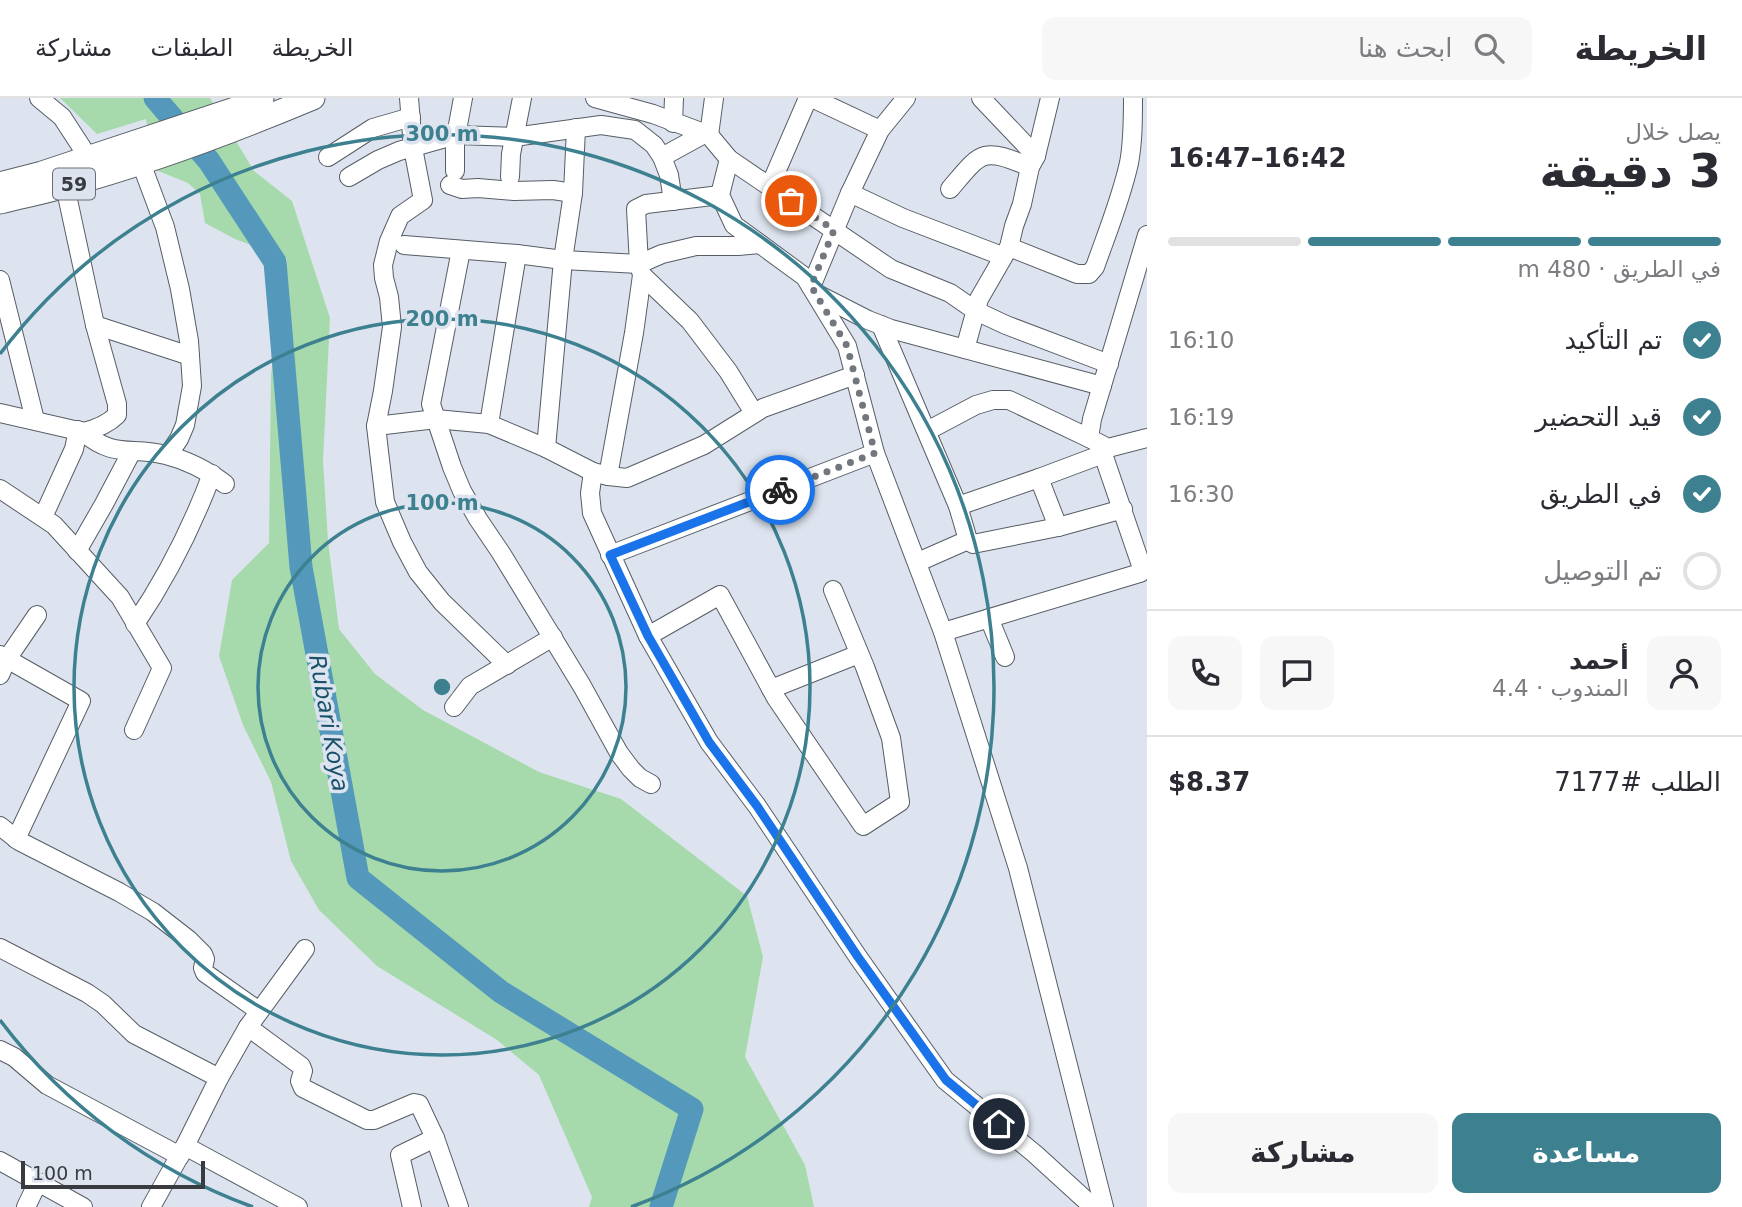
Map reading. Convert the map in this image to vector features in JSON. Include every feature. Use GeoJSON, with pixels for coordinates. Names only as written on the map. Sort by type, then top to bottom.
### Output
{"type":"FeatureCollection","features":[{"type":"Feature","properties":{"kind":"main road","name":"59"},"geometry":{"type":"LineString","coordinates":[[0,202],[138,156],[256,108],[313,98]]}},
{"type":"Feature","properties":{"kind":"main road","name":"59"},"geometry":{"type":"LineString","coordinates":[[0,184],[51,183],[88,157],[138,156]]}},
{"type":"Feature","properties":{"kind":"street"},"geometry":{"type":"LineString","coordinates":[[39,98],[62,117],[88,157]]}},
{"type":"Feature","properties":{"kind":"street"},"geometry":{"type":"LineString","coordinates":[[409,98],[413,148],[423,200],[400,216],[389,241],[383,265],[392,327],[376,426],[385,502],[418,572],[442,602],[507,665]]}},
{"type":"Feature","properties":{"kind":"street"},"geometry":{"type":"LineString","coordinates":[[463,98],[456,135],[453,178],[462,189],[573,192]]}},
{"type":"Feature","properties":{"kind":"street"},"geometry":{"type":"LineString","coordinates":[[510,177],[511,154],[522,98]]}},
{"type":"Feature","properties":{"kind":"street"},"geometry":{"type":"LineString","coordinates":[[595,98],[630,103],[706,135],[729,159],[891,269],[950,293],[976,311],[1006,325],[1109,364]]}},
{"type":"Feature","properties":{"kind":"street"},"geometry":{"type":"LineString","coordinates":[[673,123],[674,98]]}},
{"type":"Feature","properties":{"kind":"street"},"geometry":{"type":"LineString","coordinates":[[706,135],[713,98]]}},
{"type":"Feature","properties":{"kind":"street"},"geometry":{"type":"LineString","coordinates":[[770,186],[810,98],[880,130]]}},
{"type":"Feature","properties":{"kind":"street"},"geometry":{"type":"LineString","coordinates":[[810,285],[880,130],[906,98]]}},
{"type":"Feature","properties":{"kind":"street"},"geometry":{"type":"LineString","coordinates":[[965,349],[979,299],[1005,252],[1022,204],[1050,98]]}},
{"type":"Feature","properties":{"kind":"street"},"geometry":{"type":"LineString","coordinates":[[850,192],[903,218],[1077,274],[1089,274],[1095,267],[1116,209],[1129,163],[1133,134],[1133,98]]}},
{"type":"Feature","properties":{"kind":"street"},"geometry":{"type":"LineString","coordinates":[[988,100],[1033,161]]}},
{"type":"Feature","properties":{"kind":"street"},"geometry":{"type":"LineString","coordinates":[[328,157],[373,128],[411,117]]}},
{"type":"Feature","properties":{"kind":"street"},"geometry":{"type":"LineString","coordinates":[[349,177],[378,160],[456,135],[514,136],[601,125],[635,130],[654,145],[669,175],[673,201]]}},
{"type":"Feature","properties":{"kind":"street"},"geometry":{"type":"LineString","coordinates":[[546,448],[563,260],[573,192],[576,128]]}},
{"type":"Feature","properties":{"kind":"street"},"geometry":{"type":"LineString","coordinates":[[662,157],[706,135]]}},
{"type":"Feature","properties":{"kind":"street"},"geometry":{"type":"LineString","coordinates":[[950,190],[976,160],[988,154],[1033,161]]}},
{"type":"Feature","properties":{"kind":"street"},"geometry":{"type":"LineString","coordinates":[[138,156],[165,227],[180,289],[190,356],[192,387],[184,425],[179,439],[168,455]]}},
{"type":"Feature","properties":{"kind":"street"},"geometry":{"type":"LineString","coordinates":[[729,159],[720,195],[734,225],[810,285],[881,325],[1102,387]]}},
{"type":"Feature","properties":{"kind":"street"},"geometry":{"type":"LineString","coordinates":[[0,413],[81,431],[93,430],[117,415],[117,404],[95,325],[51,183]]}},
{"type":"Feature","properties":{"kind":"street"},"geometry":{"type":"LineString","coordinates":[[720,195],[646,204],[636,209],[640,269],[634,333],[600,474],[590,493],[592,513],[648,636],[709,742],[757,806],[858,957],[946,1080],[1035,1154],[1093,1207]]}},
{"type":"Feature","properties":{"kind":"street"},"geometry":{"type":"LineString","coordinates":[[1089,438],[1092,419],[1147,235]]}},
{"type":"Feature","properties":{"kind":"street"},"geometry":{"type":"LineString","coordinates":[[640,269],[662,254],[696,246],[760,244]]}},
{"type":"Feature","properties":{"kind":"street"},"geometry":{"type":"LineString","coordinates":[[404,246],[517,254],[640,269],[690,321],[728,370],[754,413]]}},
{"type":"Feature","properties":{"kind":"street"},"geometry":{"type":"LineString","coordinates":[[461,250],[431,404],[436,419],[462,491],[478,519],[582,685],[619,753],[640,778],[652,784]]}},
{"type":"Feature","properties":{"kind":"street"},"geometry":{"type":"LineString","coordinates":[[489,424],[517,254]]}},
{"type":"Feature","properties":{"kind":"street"},"geometry":{"type":"LineString","coordinates":[[0,280],[35,420]]}},
{"type":"Feature","properties":{"kind":"street"},"geometry":{"type":"LineString","coordinates":[[810,285],[847,346],[875,453],[943,632],[1018,868],[1104,1207]]}},
{"type":"Feature","properties":{"kind":"street"},"geometry":{"type":"LineString","coordinates":[[95,325],[190,356]]}},
{"type":"Feature","properties":{"kind":"street"},"geometry":{"type":"LineString","coordinates":[[881,325],[958,506],[968,540],[973,544],[1058,527],[1123,509]]}},
{"type":"Feature","properties":{"kind":"street"},"geometry":{"type":"LineString","coordinates":[[376,426],[436,419],[489,424],[600,474],[627,478],[704,445],[763,408],[855,375]]}},
{"type":"Feature","properties":{"kind":"street"},"geometry":{"type":"LineString","coordinates":[[927,431],[976,405],[993,400],[1009,400],[1089,438],[1105,451],[1145,567],[1140,573],[943,632]]}},
{"type":"Feature","properties":{"kind":"street"},"geometry":{"type":"LineString","coordinates":[[81,431],[106,448],[168,455],[219,479],[135,624]]}},
{"type":"Feature","properties":{"kind":"street"},"geometry":{"type":"LineString","coordinates":[[43,517],[81,431]]}},
{"type":"Feature","properties":{"kind":"street"},"geometry":{"type":"LineString","coordinates":[[958,506],[1039,478],[1105,451],[1147,439]]}},
{"type":"Feature","properties":{"kind":"street"},"geometry":{"type":"LineString","coordinates":[[77,551],[132,451]]}},
{"type":"Feature","properties":{"kind":"street"},"geometry":{"type":"LineString","coordinates":[[610,555],[875,453]]}},
{"type":"Feature","properties":{"kind":"street"},"geometry":{"type":"LineString","coordinates":[[1039,478],[1058,527]]}},
{"type":"Feature","properties":{"kind":"street"},"geometry":{"type":"LineString","coordinates":[[0,489],[54,525],[120,597],[162,668],[134,730]]}},
{"type":"Feature","properties":{"kind":"street"},"geometry":{"type":"LineString","coordinates":[[918,562],[968,540]]}},
{"type":"Feature","properties":{"kind":"street"},"geometry":{"type":"LineString","coordinates":[[648,636],[720,595],[771,689],[863,826],[900,802],[891,738],[833,590]]}},
{"type":"Feature","properties":{"kind":"street"},"geometry":{"type":"LineString","coordinates":[[16,839],[81,701],[3,663],[37,615]]}},
{"type":"Feature","properties":{"kind":"street"},"geometry":{"type":"LineString","coordinates":[[989,618],[1005,657]]}},
{"type":"Feature","properties":{"kind":"street"},"geometry":{"type":"LineString","coordinates":[[454,707],[470,686],[553,637]]}},
{"type":"Feature","properties":{"kind":"street"},"geometry":{"type":"LineString","coordinates":[[771,689],[859,654]]}},
{"type":"Feature","properties":{"kind":"street"},"geometry":{"type":"LineString","coordinates":[[0,827],[16,839],[120,892],[153,912],[203,954],[205,972],[259,1011]]}},
{"type":"Feature","properties":{"kind":"street"},"geometry":{"type":"LineString","coordinates":[[0,948],[87,993],[103,1004],[134,1034],[219,1078]]}},
{"type":"Feature","properties":{"kind":"street"},"geometry":{"type":"LineString","coordinates":[[151,1207],[248,1027],[305,949]]}},
{"type":"Feature","properties":{"kind":"street"},"geometry":{"type":"LineString","coordinates":[[248,1027],[301,1066],[303,1071],[300,1081],[303,1088],[369,1121],[411,1104],[417,1103],[421,1106],[459,1207]]}},
{"type":"Feature","properties":{"kind":"street"},"geometry":{"type":"LineString","coordinates":[[0,1050],[14,1057],[47,1085],[298,1207]]}},
{"type":"Feature","properties":{"kind":"street"},"geometry":{"type":"LineString","coordinates":[[412,1207],[400,1155],[435,1138]]}},
{"type":"Feature","properties":{"kind":"street"},"geometry":{"type":"LineString","coordinates":[[0,1161],[83,1207]]}},
{"type":"Feature","properties":{"kind":"street"},"geometry":{"type":"LineString","coordinates":[[26,1207],[37,1182]]}},
{"type":"Feature","properties":{"kind":"green space"},"geometry":{"type":"Polygon","coordinates":[[[60,98],[210,98],[254,171],[292,201],[330,318],[323,461],[328,541],[339,629],[375,674],[423,710],[539,772],[621,799],[747,896],[763,957],[745,1057],[805,1165],[814,1207],[589,1207],[592,1197],[539,1075],[497,1040],[377,966],[319,910],[291,861],[271,782],[243,725],[219,656],[232,580],[269,543],[271,374],[287,259],[235,239],[205,223],[200,194],[188,183],[156,170],[146,119],[97,134],[60,98]]]}},
{"type":"Feature","properties":{"kind":"waterway","name":"Rubari Koya"},"geometry":{"type":"LineString","coordinates":[[155,98],[209,161],[275,262],[301,567],[358,878],[501,992],[692,1109],[661,1207]]}},
{"type":"Feature","properties":{"kind":"way so far"},"geometry":{"type":"LineString","coordinates":[[780,490],[875,453],[847,346],[811,286],[834,230],[791,201]]}},
{"type":"Feature","properties":{"kind":"route"},"geometry":{"type":"LineString","coordinates":[[780,490],[610,555],[648,636],[709,742],[757,806],[858,957],[946,1080],[999,1124]]}}]}
